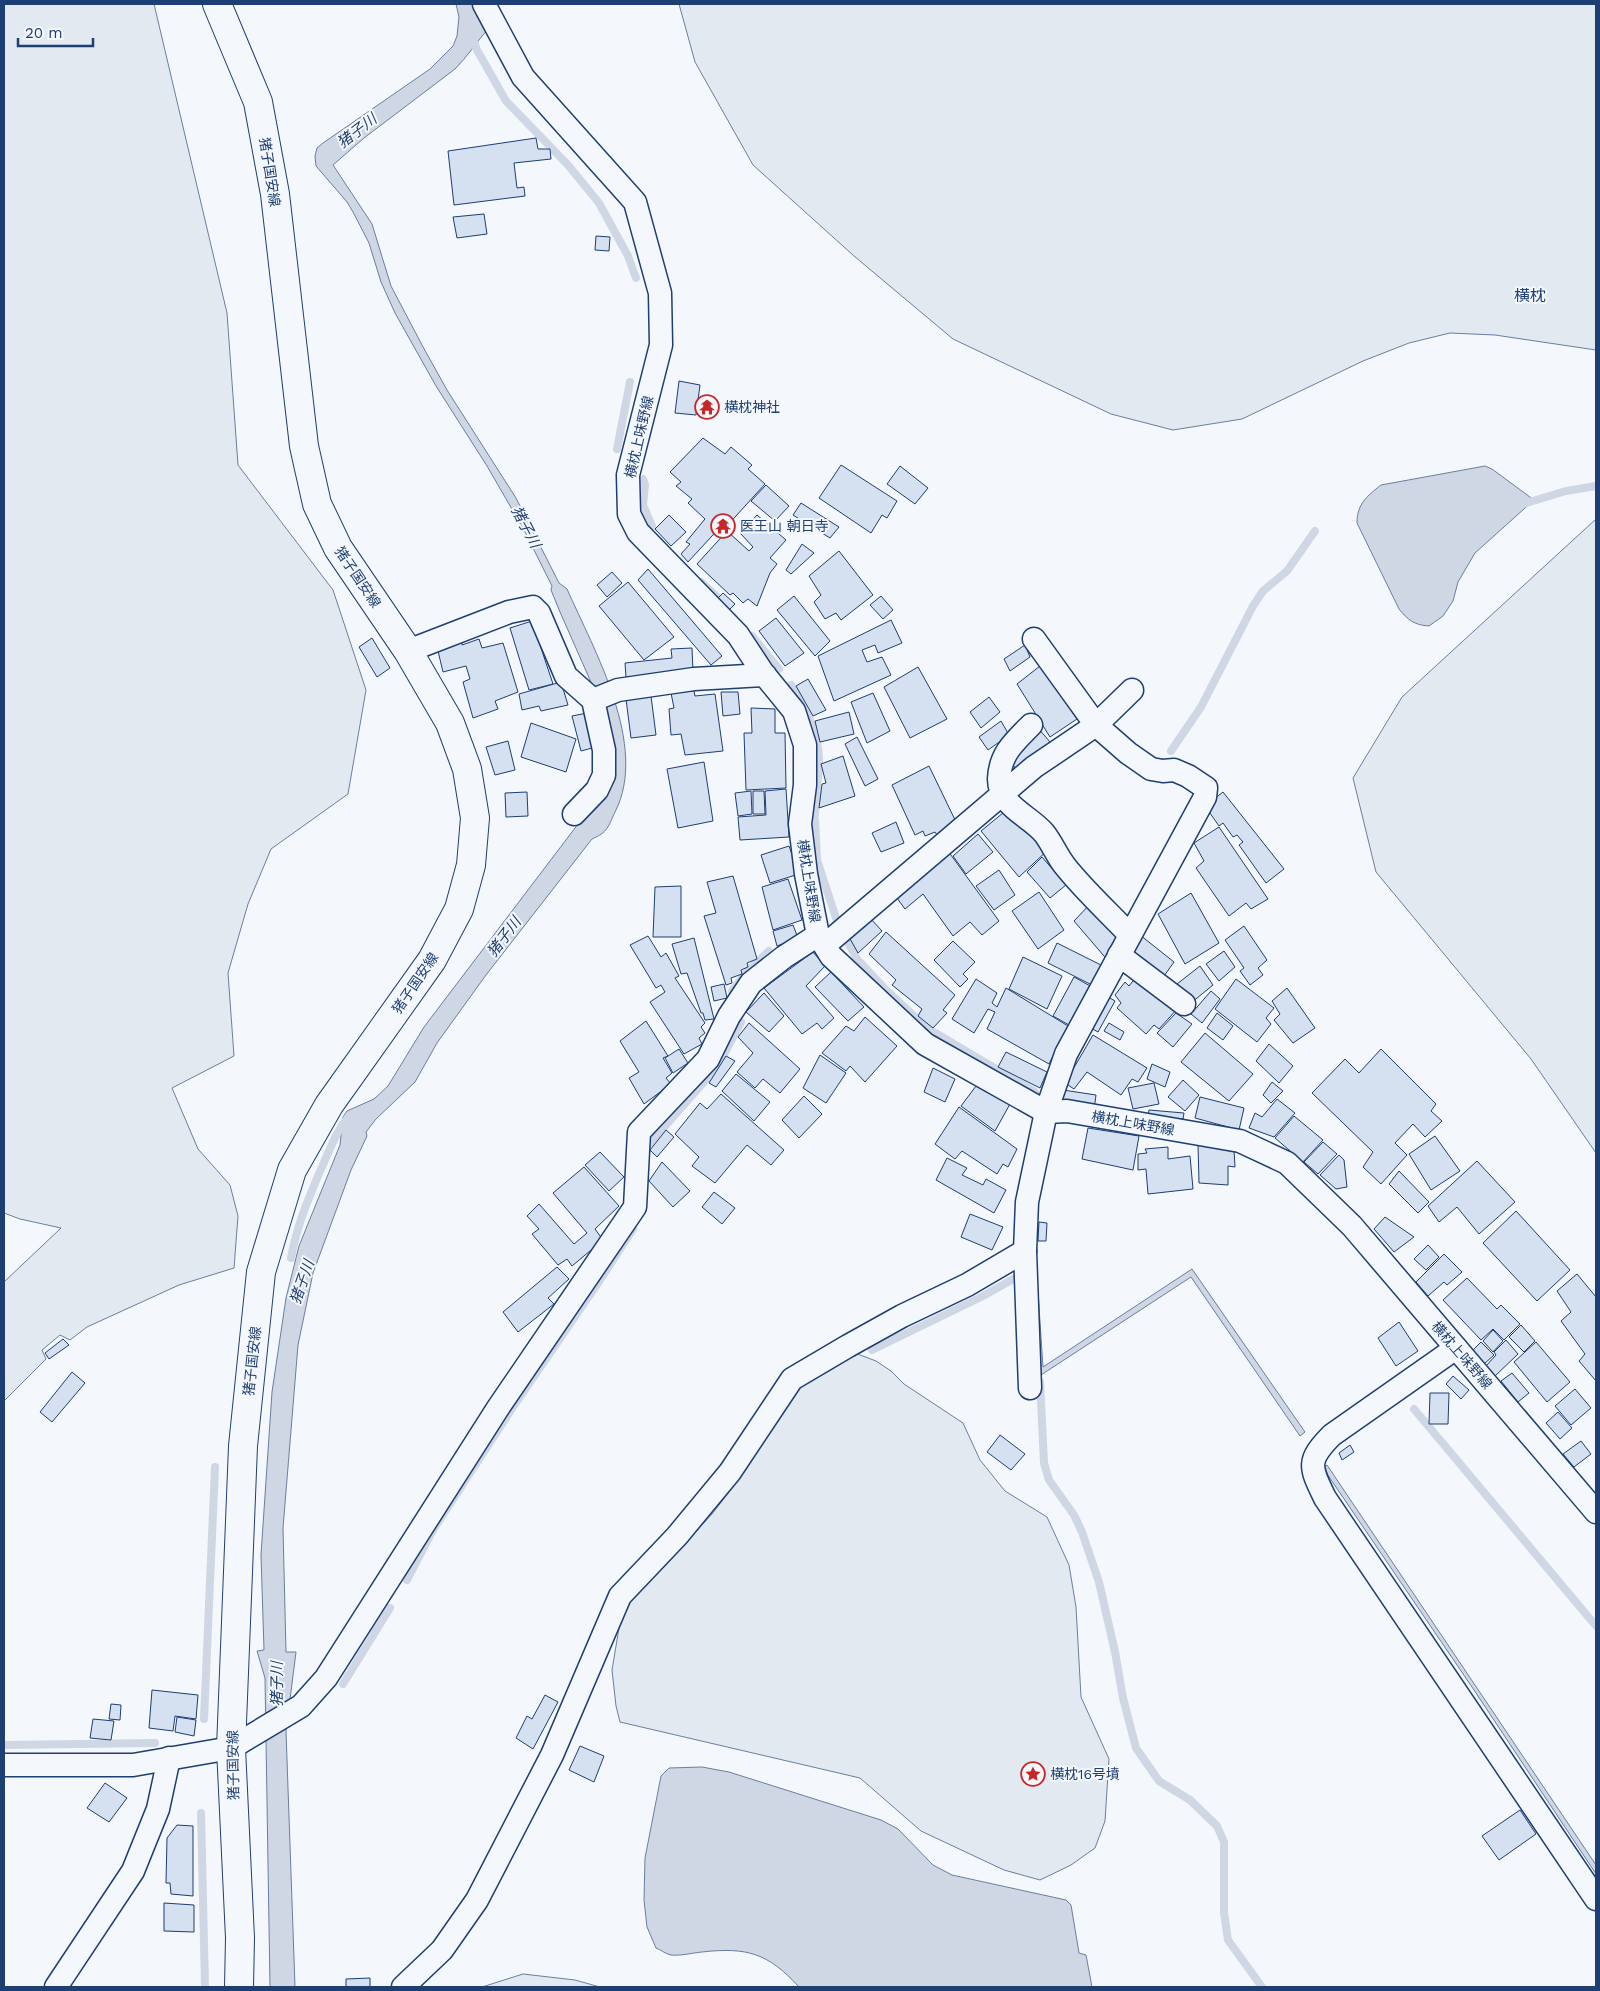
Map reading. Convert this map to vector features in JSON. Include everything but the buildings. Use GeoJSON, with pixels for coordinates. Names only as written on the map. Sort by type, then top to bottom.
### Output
{"type":"FeatureCollection","features":[{"type":"Feature","properties":{"kind":"main road","name":"猪子国安線"},"geometry":{"type":"LineString","coordinates":[[217,4],[258,102],[275,194],[304,446],[317,504],[338,548],[408,651],[450,722],[467,769],[475,818],[471,866],[459,909],[432,960],[329,1105],[292,1170],[261,1272],[243,1446],[231,1748],[240,1938],[239,1987]]}},
{"type":"Feature","properties":{"kind":"street","name":"横枕上味野線"},"geometry":{"type":"LineString","coordinates":[[484,4],[523,77],[635,202],[660,293],[661,345],[628,475],[629,514],[638,532],[738,636],[765,675],[794,711],[805,745],[805,785],[800,824],[821,940],[831,956],[926,1044],[1046,1112],[1067,1111],[1240,1142],[1287,1163],[1352,1226],[1596,1512]]}},
{"type":"Feature","properties":{"kind":"street"},"geometry":{"type":"LineString","coordinates":[[408,651],[509,612],[533,607],[539,613],[566,676],[593,700],[604,750],[604,775],[596,790],[574,814]]}},
{"type":"Feature","properties":{"kind":"street"},"geometry":{"type":"LineString","coordinates":[[1030,1388],[1024,1251],[1026,1202],[1046,1112],[1066,1054],[1205,798],[1206,788],[1188,776],[1174,770],[1151,769],[1128,753],[1096,725],[1034,639]]}},
{"type":"Feature","properties":{"kind":"street"},"geometry":{"type":"LineString","coordinates":[[593,700],[625,689],[694,680],[765,675]]}},
{"type":"Feature","properties":{"kind":"street"},"geometry":{"type":"LineString","coordinates":[[4,1765],[132,1765],[231,1748],[301,1706],[326,1678],[498,1408],[635,1206],[639,1132],[708,1059],[729,1016],[751,983],[784,957],[821,940],[1002,795],[1034,767],[1096,725],[1132,690]]}},
{"type":"Feature","properties":{"kind":"street"},"geometry":{"type":"LineString","coordinates":[[1031,725],[1008,748],[1002,759],[999,780],[1002,795],[1044,833],[1064,866],[1130,935]]}},
{"type":"Feature","properties":{"kind":"street"},"geometry":{"type":"LineString","coordinates":[[1119,955],[1184,1004]]}},
{"type":"Feature","properties":{"kind":"street"},"geometry":{"type":"LineString","coordinates":[[403,1987],[442,1950],[477,1900],[552,1755],[620,1596],[677,1536],[730,1472],[792,1379],[832,1354],[902,1316],[967,1285],[1024,1251]]}},
{"type":"Feature","properties":{"kind":"street"},"geometry":{"type":"LineString","coordinates":[[1456,1348],[1332,1435],[1317,1452],[1313,1462],[1313,1473],[1325,1498],[1596,1899]]}},
{"type":"Feature","properties":{"kind":"street"},"geometry":{"type":"LineString","coordinates":[[56,1987],[132,1871],[158,1809],[169,1758]]}},
{"type":"Feature","properties":{"kind":"shaded area"},"geometry":{"type":"Polygon","coordinates":[[[4,4],[154,4],[227,313],[238,465],[333,590],[366,690],[348,794],[271,849],[248,904],[228,973],[234,1056],[172,1088],[198,1149],[230,1185],[238,1216],[234,1268],[179,1285],[87,1327],[70,1340],[60,1335],[42,1350],[46,1359],[4,1401],[4,1282],[61,1228],[20,1219],[4,1213],[4,4]]]}},
{"type":"Feature","properties":{"kind":"shaded area"},"geometry":{"type":"Polygon","coordinates":[[[679,4],[1596,4],[1596,350],[1495,335],[1450,333],[1409,343],[1363,361],[1242,419],[1173,430],[1111,414],[953,339],[854,256],[753,165],[695,62],[679,4]]]}},
{"type":"Feature","properties":{"kind":"shaded area"},"geometry":{"type":"Polygon","coordinates":[[[1596,519],[1596,1153],[1531,1059],[1376,872],[1353,778],[1402,697],[1596,519]]]}},
{"type":"Feature","properties":{"kind":"shaded area"},"geometry":{"type":"Polygon","coordinates":[[[855,1353],[876,1361],[891,1371],[904,1384],[963,1423],[980,1460],[1005,1491],[1047,1517],[1069,1565],[1076,1607],[1081,1697],[1109,1759],[1105,1821],[1095,1848],[1071,1865],[1040,1880],[1004,1870],[921,1831],[860,1778],[620,1722],[616,1706],[612,1670],[619,1628],[627,1605],[639,1589],[658,1573],[712,1514],[729,1492],[789,1401],[802,1386],[855,1353]]]}},
{"type":"Feature","properties":{"kind":"shaded area"},"geometry":{"type":"Polygon","coordinates":[[[523,1974],[575,1980],[600,1987],[482,1987],[523,1974]]]}},
{"type":"Feature","properties":{"kind":"water","name":"猪子川"},"geometry":{"type":"Polygon","coordinates":[[[456,4],[476,4],[487,30],[455,69],[364,138],[333,165],[372,224],[391,286],[422,345],[447,390],[516,498],[559,583],[567,589],[591,640],[614,699],[622,729],[626,758],[624,786],[607,829],[592,839],[486,975],[437,1043],[415,1082],[376,1119],[366,1132],[367,1136],[351,1170],[313,1273],[298,1345],[283,1528],[286,1652],[296,1652],[286,1731],[295,1987],[270,1987],[265,1678],[257,1651],[264,1650],[261,1555],[272,1392],[286,1298],[299,1246],[340,1145],[343,1117],[347,1111],[374,1099],[388,1086],[424,1027],[596,803],[594,689],[551,590],[552,586],[524,530],[487,466],[436,386],[395,313],[381,282],[369,243],[353,212],[347,202],[316,166],[315,156],[317,148],[430,69],[453,46],[457,36],[459,17],[456,4]]]}},
{"type":"Feature","properties":{"kind":"water"},"geometry":{"type":"Polygon","coordinates":[[[1485,466],[1492,469],[1534,500],[1475,553],[1458,582],[1453,601],[1443,616],[1429,626],[1415,623],[1408,619],[1399,609],[1357,523],[1357,516],[1361,506],[1367,497],[1381,485],[1485,466]]]}},
{"type":"Feature","properties":{"kind":"water"},"geometry":{"type":"Polygon","coordinates":[[[1036,1262],[1043,1367],[1192,1269],[1305,1432],[1300,1436],[1191,1277],[1041,1375],[1036,1262]]]}},
{"type":"Feature","properties":{"kind":"water"},"geometry":{"type":"Polygon","coordinates":[[[1327,1465],[1596,1865],[1596,1874],[1323,1468],[1327,1465]]]}},
{"type":"Feature","properties":{"kind":"water"},"geometry":{"type":"Polygon","coordinates":[[[702,1767],[729,1772],[881,1820],[898,1829],[933,1865],[952,1875],[1066,1900],[1071,1905],[1079,1953],[1086,1955],[1092,1987],[799,1987],[777,1966],[756,1955],[744,1952],[718,1951],[671,1955],[656,1948],[647,1927],[644,1900],[645,1858],[661,1776],[669,1768],[702,1767]]]}},
{"type":"Feature","properties":{"kind":"waterway"},"geometry":{"type":"LineString","coordinates":[[472,36],[477,50],[506,101],[568,165],[599,203],[628,256],[636,278]]}},
{"type":"Feature","properties":{"kind":"waterway"},"geometry":{"type":"LineString","coordinates":[[617,449],[630,382]]}},
{"type":"Feature","properties":{"kind":"waterway"},"geometry":{"type":"LineString","coordinates":[[643,479],[645,485],[643,505],[652,526]]}},
{"type":"Feature","properties":{"kind":"waterway"},"geometry":{"type":"LineString","coordinates":[[1523,504],[1566,491],[1596,486]]}},
{"type":"Feature","properties":{"kind":"waterway"},"geometry":{"type":"LineString","coordinates":[[1171,751],[1201,707],[1253,606],[1263,591],[1287,571],[1315,531]]}},
{"type":"Feature","properties":{"kind":"waterway"},"geometry":{"type":"LineString","coordinates":[[701,582],[717,597]]}},
{"type":"Feature","properties":{"kind":"waterway"},"geometry":{"type":"LineString","coordinates":[[752,636],[779,669]]}},
{"type":"Feature","properties":{"kind":"waterway"},"geometry":{"type":"LineString","coordinates":[[791,685],[807,713],[817,743],[819,765],[815,815]]}},
{"type":"Feature","properties":{"kind":"waterway"},"geometry":{"type":"LineString","coordinates":[[815,820],[817,860],[837,921]]}},
{"type":"Feature","properties":{"kind":"waterway"},"geometry":{"type":"LineString","coordinates":[[845,937],[857,959],[886,990],[927,1028],[1035,1092]]}},
{"type":"Feature","properties":{"kind":"waterway"},"geometry":{"type":"LineString","coordinates":[[732,991],[746,973],[769,951]]}},
{"type":"Feature","properties":{"kind":"waterway"},"geometry":{"type":"LineString","coordinates":[[647,1150],[647,1146],[718,1066],[741,1022]]}},
{"type":"Feature","properties":{"kind":"waterway"},"geometry":{"type":"LineString","coordinates":[[291,1258],[297,1233],[310,1196],[336,1137],[349,1116]]}},
{"type":"Feature","properties":{"kind":"waterway"},"geometry":{"type":"LineString","coordinates":[[407,1580],[433,1530],[633,1229]]}},
{"type":"Feature","properties":{"kind":"waterway"},"geometry":{"type":"LineString","coordinates":[[872,1350],[983,1296],[1015,1278]]}},
{"type":"Feature","properties":{"kind":"waterway"},"geometry":{"type":"LineString","coordinates":[[1040,1382],[1044,1463],[1049,1480],[1074,1515],[1082,1532],[1099,1582],[1123,1698],[1136,1748],[1159,1781],[1190,1800],[1217,1826],[1224,1842],[1224,1913],[1228,1940],[1262,1987]]}},
{"type":"Feature","properties":{"kind":"waterway"},"geometry":{"type":"LineString","coordinates":[[1414,1409],[1596,1626]]}},
{"type":"Feature","properties":{"kind":"waterway"},"geometry":{"type":"LineString","coordinates":[[204,1719],[215,1467]]}},
{"type":"Feature","properties":{"kind":"waterway"},"geometry":{"type":"LineString","coordinates":[[343,1684],[390,1608]]}},
{"type":"Feature","properties":{"kind":"waterway"},"geometry":{"type":"LineString","coordinates":[[4,1745],[155,1743]]}},
{"type":"Feature","properties":{"kind":"waterway"},"geometry":{"type":"LineString","coordinates":[[201,1813],[205,1987]]}},
{"type":"Feature","properties":{"kind":"place","name":"横枕神社"},"geometry":{"type":"Point","coordinates":[707,407]}},
{"type":"Feature","properties":{"kind":"place","name":"医王山 朝日寺"},"geometry":{"type":"Point","coordinates":[723,526]}},
{"type":"Feature","properties":{"kind":"place","name":"横枕16号墳"},"geometry":{"type":"Point","coordinates":[1033,1774]}},
{"type":"Feature","properties":{"kind":"district","name":"横枕"},"geometry":{"type":"Point","coordinates":[1530,295]}}]}
